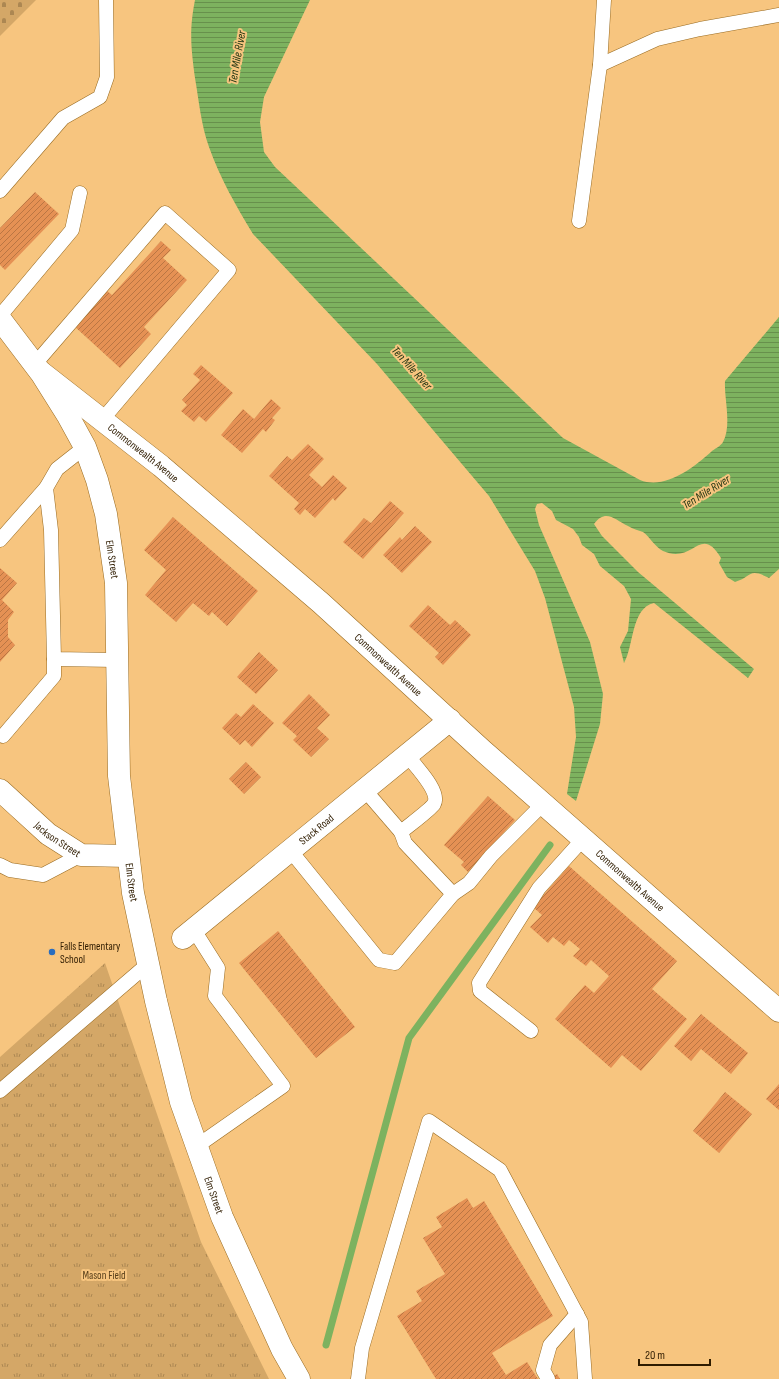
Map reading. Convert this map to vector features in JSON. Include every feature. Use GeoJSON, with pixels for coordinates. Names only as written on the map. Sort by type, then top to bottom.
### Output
{"type":"FeatureCollection","features":[{"type":"Feature","properties":{"kind":"street","name":"Commonwealth Avenue"},"geometry":{"type":"LineString","coordinates":[[0,317],[38,369],[161,466],[315,598],[450,720],[779,1011]]}},
{"type":"Feature","properties":{"kind":"street","name":"Elm Street"},"geometry":{"type":"LineString","coordinates":[[38,369],[68,416],[85,447],[97,480],[106,514],[116,583],[119,776],[128,856],[133,893],[148,964],[181,1102],[222,1217],[282,1350],[299,1379]]}},
{"type":"Feature","properties":{"kind":"street","name":"Stack Road"},"geometry":{"type":"LineString","coordinates":[[189,934],[450,720]]}},
{"type":"Feature","properties":{"kind":"street","name":"Jackson Street"},"geometry":{"type":"LineString","coordinates":[[0,790],[48,834],[81,856],[128,856]]}},
{"type":"Feature","properties":{"kind":"lane"},"geometry":{"type":"LineString","coordinates":[[0,191],[64,118],[100,97],[107,77],[106,0]]}},
{"type":"Feature","properties":{"kind":"lane"},"geometry":{"type":"LineString","coordinates":[[579,221],[600,65],[604,0]]}},
{"type":"Feature","properties":{"kind":"lane"},"geometry":{"type":"LineString","coordinates":[[600,65],[657,39],[700,28],[779,15]]}},
{"type":"Feature","properties":{"kind":"lane"},"geometry":{"type":"LineString","coordinates":[[0,317],[72,230],[80,193]]}},
{"type":"Feature","properties":{"kind":"lane"},"geometry":{"type":"LineString","coordinates":[[38,369],[165,213],[229,270],[102,420]]}},
{"type":"Feature","properties":{"kind":"lane"},"geometry":{"type":"LineString","coordinates":[[0,540],[46,488],[57,469],[85,447]]}},
{"type":"Feature","properties":{"kind":"lane"},"geometry":{"type":"LineString","coordinates":[[4,736],[54,676],[51,530],[46,488]]}},
{"type":"Feature","properties":{"kind":"lane"},"geometry":{"type":"LineString","coordinates":[[54,659],[116,660]]}},
{"type":"Feature","properties":{"kind":"lane"},"geometry":{"type":"LineString","coordinates":[[401,832],[434,804],[435,797],[432,787],[406,755]]}},
{"type":"Feature","properties":{"kind":"lane"},"geometry":{"type":"LineString","coordinates":[[364,789],[401,832],[405,843],[453,894]]}},
{"type":"Feature","properties":{"kind":"lane"},"geometry":{"type":"LineString","coordinates":[[290,850],[379,960],[388,963],[395,963],[453,894],[469,883],[491,856],[544,803]]}},
{"type":"Feature","properties":{"kind":"lane"},"geometry":{"type":"LineString","coordinates":[[531,1031],[480,991],[479,983],[539,888],[584,838]]}},
{"type":"Feature","properties":{"kind":"lane"},"geometry":{"type":"LineString","coordinates":[[0,864],[10,870],[43,875],[81,856]]}},
{"type":"Feature","properties":{"kind":"lane"},"geometry":{"type":"LineString","coordinates":[[189,934],[218,968],[215,996],[283,1086],[197,1146]]}},
{"type":"Feature","properties":{"kind":"lane"},"geometry":{"type":"LineString","coordinates":[[0,1091],[148,964]]}},
{"type":"Feature","properties":{"kind":"lane"},"geometry":{"type":"LineString","coordinates":[[358,1379],[362,1348],[429,1121],[500,1170],[581,1322],[585,1379]]}},
{"type":"Feature","properties":{"kind":"lane"},"geometry":{"type":"LineString","coordinates":[[548,1379],[543,1370],[550,1345],[577,1314]]}},
{"type":"Feature","properties":{"kind":"green space"},"geometry":{"type":"Polygon","coordinates":[[[0,0],[36,0],[0,36],[0,0]]]}},
{"type":"Feature","properties":{"kind":"green space","name":"Mason Field"},"geometry":{"type":"Polygon","coordinates":[[[105,963],[201,1242],[269,1379],[0,1379],[0,1057],[105,963]]]}},
{"type":"Feature","properties":{"kind":"water","name":"Ten Mile River"},"geometry":{"type":"Polygon","coordinates":[[[195,0],[310,0],[264,97],[260,122],[264,152],[275,167],[563,438],[640,480],[659,482],[678,476],[696,465],[723,442],[727,428],[725,381],[779,317],[779,569],[769,578],[753,573],[735,582],[727,577],[719,563],[721,558],[714,548],[707,544],[702,544],[682,553],[674,554],[660,549],[643,532],[611,517],[607,516],[598,519],[594,524],[602,536],[638,572],[754,669],[748,678],[654,603],[647,606],[641,612],[637,620],[624,663],[620,647],[628,631],[631,599],[624,586],[600,566],[594,554],[582,545],[579,537],[573,529],[556,520],[552,511],[542,503],[537,504],[535,509],[539,525],[590,642],[603,694],[600,724],[576,801],[567,794],[576,737],[574,707],[545,598],[535,571],[489,496],[377,364],[253,234],[218,170],[204,130],[200,113],[192,48],[191,30],[195,0]]]}},
{"type":"Feature","properties":{"kind":"building"},"geometry":{"type":"Polygon","coordinates":[[[35,192],[59,214],[5,270],[0,265],[0,228],[35,192]]]}},
{"type":"Feature","properties":{"kind":"building"},"geometry":{"type":"Polygon","coordinates":[[[161,241],[171,250],[163,258],[187,280],[144,327],[151,334],[120,368],[74,326],[106,290],[112,295],[161,241]]]}},
{"type":"Feature","properties":{"kind":"building"},"geometry":{"type":"Polygon","coordinates":[[[201,365],[233,393],[206,422],[199,416],[194,422],[181,411],[187,405],[182,400],[200,380],[193,374],[201,365]]]}},
{"type":"Feature","properties":{"kind":"building"},"geometry":{"type":"Polygon","coordinates":[[[271,399],[281,408],[272,418],[275,420],[266,432],[263,429],[242,453],[221,435],[243,409],[254,419],[271,399]]]}},
{"type":"Feature","properties":{"kind":"building"},"geometry":{"type":"Polygon","coordinates":[[[308,444],[324,459],[309,475],[322,487],[333,475],[347,488],[335,501],[333,498],[315,518],[305,509],[300,515],[294,509],[299,503],[269,476],[287,456],[292,460],[308,444]]]}},
{"type":"Feature","properties":{"kind":"building"},"geometry":{"type":"Polygon","coordinates":[[[390,501],[404,513],[363,559],[343,542],[364,518],[371,523],[390,501]]]}},
{"type":"Feature","properties":{"kind":"building"},"geometry":{"type":"Polygon","coordinates":[[[173,517],[258,591],[227,626],[212,612],[209,616],[193,603],[176,622],[145,595],[166,570],[144,550],[173,517]]]}},
{"type":"Feature","properties":{"kind":"building"},"geometry":{"type":"Polygon","coordinates":[[[415,526],[432,542],[402,573],[383,555],[400,537],[402,540],[415,526]]]}},
{"type":"Feature","properties":{"kind":"building"},"geometry":{"type":"Polygon","coordinates":[[[0,568],[17,583],[2,600],[14,612],[8,620],[8,637],[15,645],[0,662],[0,568]]]}},
{"type":"Feature","properties":{"kind":"building"},"geometry":{"type":"Polygon","coordinates":[[[428,605],[450,625],[455,620],[471,635],[443,665],[435,657],[439,653],[409,626],[428,605]]]}},
{"type":"Feature","properties":{"kind":"building"},"geometry":{"type":"Polygon","coordinates":[[[259,652],[278,670],[256,694],[237,677],[259,652]]]}},
{"type":"Feature","properties":{"kind":"building"},"geometry":{"type":"Polygon","coordinates":[[[309,694],[330,715],[317,728],[329,739],[311,757],[293,740],[297,736],[282,723],[309,694]]]}},
{"type":"Feature","properties":{"kind":"building"},"geometry":{"type":"Polygon","coordinates":[[[253,704],[274,723],[252,747],[245,740],[240,745],[222,728],[236,713],[241,717],[253,704]]]}},
{"type":"Feature","properties":{"kind":"building"},"geometry":{"type":"Polygon","coordinates":[[[246,762],[261,777],[244,794],[229,779],[246,762]]]}},
{"type":"Feature","properties":{"kind":"building"},"geometry":{"type":"Polygon","coordinates":[[[488,796],[515,820],[468,872],[461,865],[464,862],[444,845],[488,796]]]}},
{"type":"Feature","properties":{"kind":"building"},"geometry":{"type":"Polygon","coordinates":[[[569,866],[677,961],[652,989],[687,1019],[641,1071],[622,1055],[611,1068],[555,1019],[585,985],[594,993],[609,976],[591,960],[586,966],[573,956],[580,949],[569,940],[564,946],[553,937],[548,943],[530,927],[542,915],[533,907],[569,866]]]}},
{"type":"Feature","properties":{"kind":"building"},"geometry":{"type":"Polygon","coordinates":[[[278,931],[355,1027],[316,1058],[239,963],[278,931]]]}},
{"type":"Feature","properties":{"kind":"building"},"geometry":{"type":"Polygon","coordinates":[[[701,1014],[748,1053],[731,1074],[701,1049],[691,1061],[674,1046],[701,1014]]]}},
{"type":"Feature","properties":{"kind":"building"},"geometry":{"type":"Polygon","coordinates":[[[779,1084],[779,1110],[766,1099],[779,1084]]]}},
{"type":"Feature","properties":{"kind":"building"},"geometry":{"type":"Polygon","coordinates":[[[725,1092],[752,1114],[719,1153],[693,1131],[725,1092]]]}},
{"type":"Feature","properties":{"kind":"building"},"geometry":{"type":"Polygon","coordinates":[[[467,1198],[473,1208],[484,1201],[553,1316],[492,1353],[506,1375],[527,1362],[538,1379],[436,1379],[397,1316],[422,1301],[416,1291],[445,1274],[423,1238],[442,1227],[436,1217],[467,1198]]]}},
{"type":"Feature","properties":{"kind":"building"},"geometry":{"type":"Polygon","coordinates":[[[557,1374],[560,1379],[549,1379],[557,1374]]]}},
{"type":"Feature","properties":{"kind":"waterway"},"geometry":{"type":"LineString","coordinates":[[326,1345],[409,1038],[550,845]]}},
{"type":"Feature","properties":{"kind":"place","name":"Falls Elementary School"},"geometry":{"type":"Point","coordinates":[52,952]}}]}
